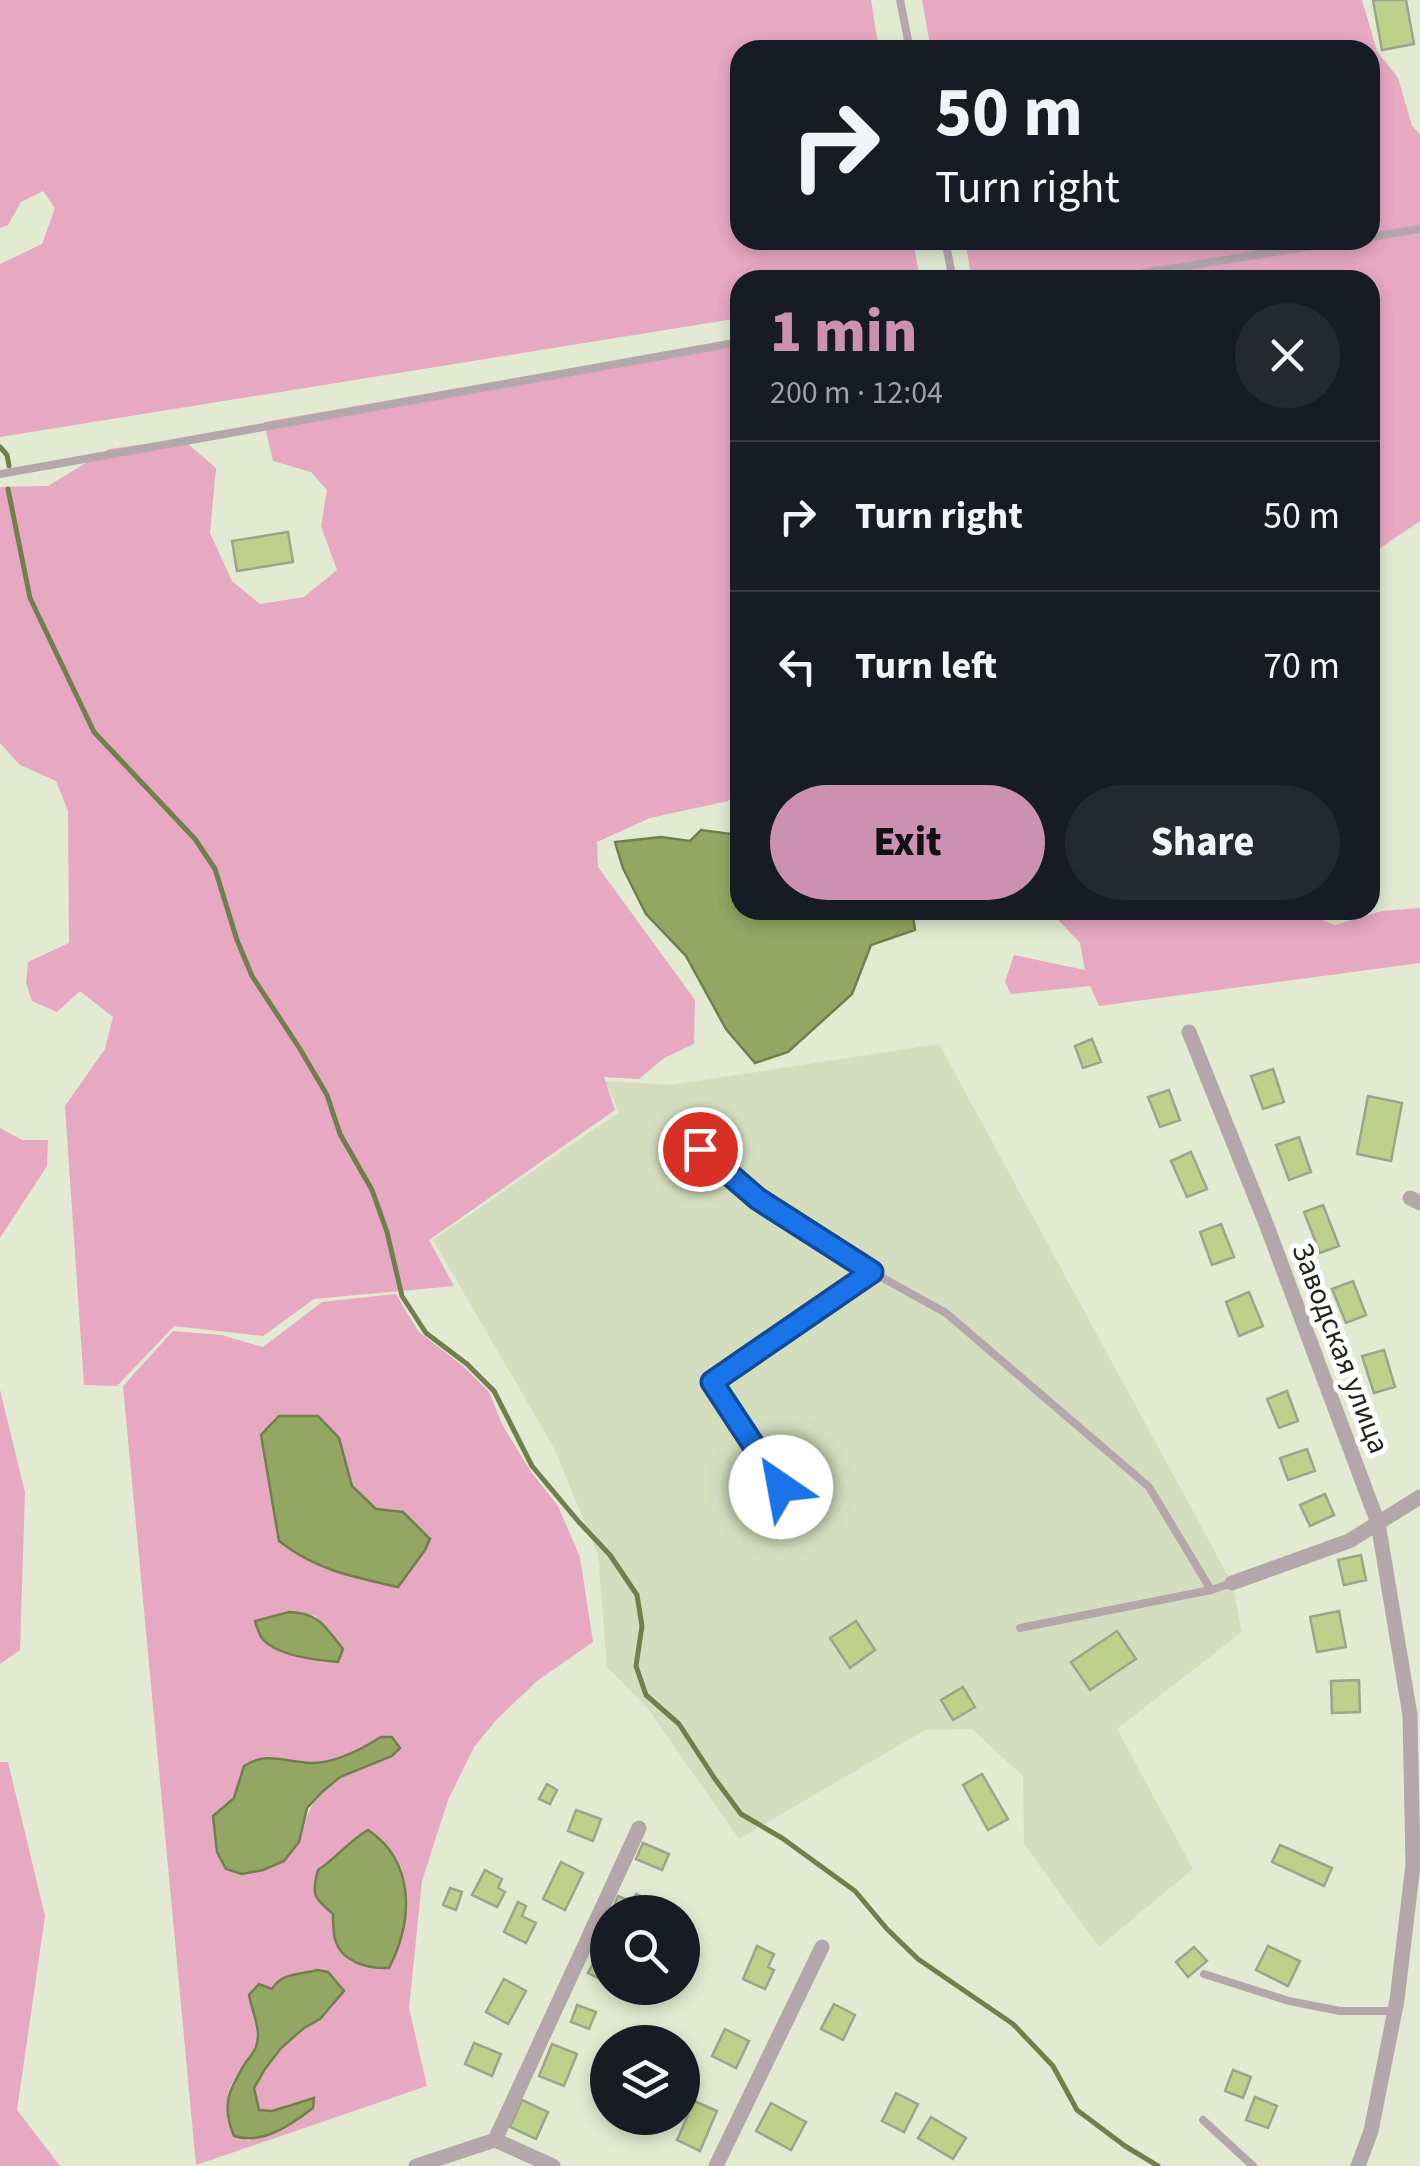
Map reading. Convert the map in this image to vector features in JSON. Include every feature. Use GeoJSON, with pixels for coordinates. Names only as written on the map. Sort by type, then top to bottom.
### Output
{"type":"FeatureCollection","features":[{"type":"Feature","properties":{"kind":"street","name":"Заводская улица"},"geometry":{"type":"LineString","coordinates":[[1190,1032],[1378,1523],[1410,1714],[1413,1865],[1395,2012],[1371,2131],[1358,2166]]}},
{"type":"Feature","properties":{"kind":"street"},"geometry":{"type":"LineString","coordinates":[[1232,1583],[1349,1541],[1420,1498]]}},
{"type":"Feature","properties":{"kind":"street"},"geometry":{"type":"LineString","coordinates":[[495,2140],[638,1828]]}},
{"type":"Feature","properties":{"kind":"street"},"geometry":{"type":"LineString","coordinates":[[716,2166],[822,1947]]}},
{"type":"Feature","properties":{"kind":"street"},"geometry":{"type":"LineString","coordinates":[[416,2166],[495,2140],[552,2166]]}},
{"type":"Feature","properties":{"kind":"lane"},"geometry":{"type":"LineString","coordinates":[[900,0],[908,40]]}},
{"type":"Feature","properties":{"kind":"lane"},"geometry":{"type":"LineString","coordinates":[[1380,235],[1420,229]]}},
{"type":"Feature","properties":{"kind":"lane"},"geometry":{"type":"LineString","coordinates":[[1162,270],[1287,250]]}},
{"type":"Feature","properties":{"kind":"lane"},"geometry":{"type":"LineString","coordinates":[[0,474],[730,344]]}},
{"type":"Feature","properties":{"kind":"lane"},"geometry":{"type":"LineString","coordinates":[[700,1149],[758,1199],[872,1272],[946,1313],[1149,1488],[1212,1590]]}},
{"type":"Feature","properties":{"kind":"lane"},"geometry":{"type":"LineString","coordinates":[[781,1487],[712,1382],[872,1272]]}},
{"type":"Feature","properties":{"kind":"lane"},"geometry":{"type":"LineString","coordinates":[[1020,1628],[1232,1583]]}},
{"type":"Feature","properties":{"kind":"lane"},"geometry":{"type":"LineString","coordinates":[[1204,1974],[1289,2002],[1340,2011],[1395,2012]]}},
{"type":"Feature","properties":{"kind":"lane"},"geometry":{"type":"LineString","coordinates":[[1203,2120],[1254,2166]]}},
{"type":"Feature","properties":{"kind":"shaded area"},"geometry":{"type":"Polygon","coordinates":[[[0,0],[871,0],[877,40],[730,40],[730,250],[915,250],[918,270],[730,270],[730,320],[0,437],[0,264],[42,244],[55,208],[43,191],[21,202],[8,225],[0,228],[0,0]]]}},
{"type":"Feature","properties":{"kind":"shaded area"},"geometry":{"type":"Polygon","coordinates":[[[922,0],[1362,0],[1374,40],[929,40],[922,0]]]}},
{"type":"Feature","properties":{"kind":"shaded area"},"geometry":{"type":"Polygon","coordinates":[[[1380,55],[1398,78],[1412,126],[1420,134],[1420,521],[1380,548],[1380,270],[970,270],[967,250],[1380,250],[1380,55]]]}},
{"type":"Feature","properties":{"kind":"shaded area"},"geometry":{"type":"Polygon","coordinates":[[[730,341],[730,799],[650,818],[597,842],[598,867],[695,1000],[694,1044],[664,1058],[639,1079],[604,1077],[615,1110],[429,1240],[454,1286],[314,1299],[263,1336],[174,1326],[117,1386],[84,1385],[65,1106],[105,1049],[113,1017],[80,991],[57,1012],[32,1001],[26,983],[28,962],[69,943],[68,811],[56,781],[20,765],[0,743],[0,487],[48,486],[109,449],[182,439],[216,468],[210,533],[232,581],[260,604],[304,597],[337,570],[321,526],[327,490],[311,472],[273,461],[264,422],[730,341]]]}},
{"type":"Feature","properties":{"kind":"shaded area"},"geometry":{"type":"Polygon","coordinates":[[[701,830],[730,834],[730,920],[914,920],[915,930],[871,945],[852,994],[788,1052],[755,1063],[726,1029],[686,956],[646,914],[615,842],[661,837],[690,841],[701,830]]]}},
{"type":"Feature","properties":{"kind":"shaded area"},"geometry":{"type":"Polygon","coordinates":[[[1420,908],[1420,963],[1099,1006],[1090,986],[1011,994],[1005,982],[1014,955],[1085,970],[1080,943],[1058,920],[1322,920],[1335,925],[1352,920],[1380,920],[1382,911],[1420,908]]]}},
{"type":"Feature","properties":{"kind":"shaded area"},"geometry":{"type":"Polygon","coordinates":[[[939,1044],[1232,1583],[1242,1632],[1117,1729],[1193,1869],[1099,1947],[1024,1844],[1023,1776],[972,1729],[925,1730],[739,1839],[648,1709],[607,1667],[598,1555],[554,1448],[433,1240],[619,1112],[605,1081],[670,1085],[939,1044]]]}},
{"type":"Feature","properties":{"kind":"shaded area"},"geometry":{"type":"Polygon","coordinates":[[[0,1128],[22,1140],[48,1140],[47,1166],[0,1238],[0,1128]]]}},
{"type":"Feature","properties":{"kind":"shaded area"},"geometry":{"type":"Polygon","coordinates":[[[396,1294],[418,1331],[489,1392],[503,1426],[558,1506],[580,1557],[593,1642],[537,1681],[497,1719],[474,1747],[448,1800],[422,1881],[409,2008],[427,2086],[196,2165],[123,1386],[173,1331],[221,1335],[263,1347],[322,1302],[396,1294]],[[339,1438],[341,1574],[403,1513],[376,1509],[352,1485],[339,1438]],[[295,1612],[264,1617],[284,1653],[343,1649],[316,1616],[295,1612]],[[381,1737],[349,1754],[305,1763],[270,1758],[244,1766],[234,1798],[222,1806],[217,1852],[227,1869],[242,1874],[304,1827],[316,1799],[337,1780],[392,1756],[381,1737]],[[377,1836],[355,1838],[337,1858],[317,1871],[333,1914],[335,1943],[352,1962],[389,1968],[406,1905],[401,1867],[377,1836]],[[328,1972],[288,1975],[252,2014],[256,2029],[254,2050],[237,2073],[228,2095],[227,2120],[248,2141],[264,2134],[291,2103],[272,2111],[259,2110],[254,2088],[281,2048],[320,2019],[343,1991],[328,1972]]]}},
{"type":"Feature","properties":{"kind":"shaded area"},"geometry":{"type":"Polygon","coordinates":[[[0,1390],[25,1492],[20,1650],[0,1664],[0,1390]]]}},
{"type":"Feature","properties":{"kind":"shaded area"},"geometry":{"type":"Polygon","coordinates":[[[279,1416],[318,1416],[339,1438],[352,1486],[376,1509],[403,1512],[430,1539],[398,1587],[321,1566],[279,1541],[261,1435],[279,1416]]]}},
{"type":"Feature","properties":{"kind":"shaded area"},"geometry":{"type":"Polygon","coordinates":[[[289,1612],[315,1618],[326,1628],[343,1649],[338,1662],[286,1653],[261,1637],[255,1621],[289,1612]]]}},
{"type":"Feature","properties":{"kind":"shaded area"},"geometry":{"type":"Polygon","coordinates":[[[381,1737],[392,1737],[400,1748],[392,1756],[340,1777],[322,1792],[307,1808],[299,1842],[284,1861],[242,1874],[226,1869],[217,1852],[213,1816],[234,1798],[244,1766],[270,1758],[305,1763],[332,1760],[381,1737]]]}},
{"type":"Feature","properties":{"kind":"shaded area"},"geometry":{"type":"Polygon","coordinates":[[[0,1762],[8,1762],[45,1916],[17,2110],[60,2166],[0,2166],[0,1762]]]}},
{"type":"Feature","properties":{"kind":"shaded area"},"geometry":{"type":"Polygon","coordinates":[[[368,1830],[395,1858],[406,1893],[403,1931],[389,1968],[364,1965],[343,1953],[335,1939],[333,1914],[315,1891],[318,1870],[368,1830]]]}},
{"type":"Feature","properties":{"kind":"shaded area"},"geometry":{"type":"Polygon","coordinates":[[[317,1970],[328,1972],[344,1991],[320,2019],[281,2048],[254,2088],[259,2110],[272,2111],[314,2098],[313,2108],[266,2136],[234,2136],[228,2115],[229,2098],[257,2043],[249,1995],[259,1984],[272,1989],[286,1977],[317,1970]]]}},
{"type":"Feature","properties":{"kind":"building"},"geometry":{"type":"Polygon","coordinates":[[[1373,0],[1406,0],[1414,44],[1382,50],[1373,0]]]}},
{"type":"Feature","properties":{"kind":"building"},"geometry":{"type":"Polygon","coordinates":[[[288,532],[293,562],[237,571],[232,541],[288,532]]]}},
{"type":"Feature","properties":{"kind":"building"},"geometry":{"type":"Polygon","coordinates":[[[1092,1039],[1101,1062],[1083,1068],[1075,1046],[1092,1039]]]}},
{"type":"Feature","properties":{"kind":"building"},"geometry":{"type":"Polygon","coordinates":[[[1273,1069],[1284,1102],[1263,1109],[1251,1076],[1273,1069]]]}},
{"type":"Feature","properties":{"kind":"building"},"geometry":{"type":"Polygon","coordinates":[[[1169,1090],[1180,1120],[1160,1127],[1148,1097],[1169,1090]]]}},
{"type":"Feature","properties":{"kind":"building"},"geometry":{"type":"Polygon","coordinates":[[[1368,1096],[1402,1103],[1391,1161],[1357,1154],[1368,1096]]]}},
{"type":"Feature","properties":{"kind":"building"},"geometry":{"type":"Polygon","coordinates":[[[1299,1137],[1311,1172],[1289,1180],[1276,1145],[1299,1137]]]}},
{"type":"Feature","properties":{"kind":"building"},"geometry":{"type":"Polygon","coordinates":[[[1191,1152],[1207,1189],[1187,1197],[1171,1161],[1191,1152]]]}},
{"type":"Feature","properties":{"kind":"building"},"geometry":{"type":"Polygon","coordinates":[[[1323,1205],[1339,1246],[1320,1253],[1304,1212],[1323,1205]]]}},
{"type":"Feature","properties":{"kind":"building"},"geometry":{"type":"Polygon","coordinates":[[[1221,1224],[1234,1257],[1212,1265],[1200,1232],[1221,1224]]]}},
{"type":"Feature","properties":{"kind":"building"},"geometry":{"type":"Polygon","coordinates":[[[1353,1281],[1366,1315],[1346,1323],[1332,1289],[1353,1281]]]}},
{"type":"Feature","properties":{"kind":"building"},"geometry":{"type":"Polygon","coordinates":[[[1249,1292],[1263,1326],[1239,1336],[1226,1302],[1249,1292]]]}},
{"type":"Feature","properties":{"kind":"building"},"geometry":{"type":"Polygon","coordinates":[[[1384,1350],[1395,1387],[1374,1393],[1362,1356],[1384,1350]]]}},
{"type":"Feature","properties":{"kind":"building"},"geometry":{"type":"Polygon","coordinates":[[[1287,1391],[1298,1421],[1279,1428],[1267,1399],[1287,1391]]]}},
{"type":"Feature","properties":{"kind":"building"},"geometry":{"type":"Polygon","coordinates":[[[1307,1449],[1315,1471],[1288,1480],[1280,1458],[1307,1449]]]}},
{"type":"Feature","properties":{"kind":"building"},"geometry":{"type":"Polygon","coordinates":[[[1325,1494],[1334,1515],[1310,1526],[1300,1505],[1325,1494]]]}},
{"type":"Feature","properties":{"kind":"building"},"geometry":{"type":"Polygon","coordinates":[[[1361,1555],[1366,1580],[1344,1585],[1338,1560],[1361,1555]]]}},
{"type":"Feature","properties":{"kind":"building"},"geometry":{"type":"Polygon","coordinates":[[[1339,1611],[1346,1647],[1317,1652],[1310,1617],[1339,1611]]]}},
{"type":"Feature","properties":{"kind":"building"},"geometry":{"type":"Polygon","coordinates":[[[856,1621],[875,1650],[850,1668],[830,1638],[856,1621]]]}},
{"type":"Feature","properties":{"kind":"building"},"geometry":{"type":"Polygon","coordinates":[[[1117,1631],[1136,1659],[1090,1690],[1071,1662],[1117,1631]]]}},
{"type":"Feature","properties":{"kind":"building"},"geometry":{"type":"Polygon","coordinates":[[[1359,1680],[1360,1712],[1332,1713],[1331,1681],[1359,1680]]]}},
{"type":"Feature","properties":{"kind":"building"},"geometry":{"type":"Polygon","coordinates":[[[963,1687],[975,1707],[953,1720],[941,1700],[963,1687]]]}},
{"type":"Feature","properties":{"kind":"building"},"geometry":{"type":"Polygon","coordinates":[[[982,1774],[1008,1819],[988,1830],[963,1785],[982,1774]]]}},
{"type":"Feature","properties":{"kind":"building"},"geometry":{"type":"Polygon","coordinates":[[[547,1784],[557,1790],[550,1804],[539,1799],[547,1784]]]}},
{"type":"Feature","properties":{"kind":"building"},"geometry":{"type":"Polygon","coordinates":[[[576,1810],[601,1819],[593,1841],[568,1831],[576,1810]]]}},
{"type":"Feature","properties":{"kind":"building"},"geometry":{"type":"Polygon","coordinates":[[[643,1843],[669,1854],[662,1870],[636,1859],[643,1843]]]}},
{"type":"Feature","properties":{"kind":"building"},"geometry":{"type":"Polygon","coordinates":[[[1280,1845],[1332,1868],[1324,1886],[1272,1862],[1280,1845]]]}},
{"type":"Feature","properties":{"kind":"building"},"geometry":{"type":"Polygon","coordinates":[[[561,1862],[583,1873],[565,1910],[543,1899],[561,1862]]]}},
{"type":"Feature","properties":{"kind":"building"},"geometry":{"type":"Polygon","coordinates":[[[485,1870],[502,1879],[498,1888],[505,1892],[497,1907],[472,1895],[485,1870]]]}},
{"type":"Feature","properties":{"kind":"building"},"geometry":{"type":"Polygon","coordinates":[[[450,1888],[462,1892],[456,1910],[443,1905],[450,1888]]]}},
{"type":"Feature","properties":{"kind":"building"},"geometry":{"type":"Polygon","coordinates":[[[518,1902],[526,1906],[522,1916],[536,1923],[526,1943],[504,1932],[518,1902]]]}},
{"type":"Feature","properties":{"kind":"building"},"geometry":{"type":"Polygon","coordinates":[[[757,1946],[774,1954],[768,1967],[774,1970],[765,1989],[743,1979],[757,1946]]]}},
{"type":"Feature","properties":{"kind":"building"},"geometry":{"type":"Polygon","coordinates":[[[1268,1946],[1300,1961],[1288,1986],[1256,1970],[1268,1946]]]}},
{"type":"Feature","properties":{"kind":"building"},"geometry":{"type":"Polygon","coordinates":[[[1194,1947],[1207,1961],[1188,1977],[1176,1962],[1194,1947]]]}},
{"type":"Feature","properties":{"kind":"building"},"geometry":{"type":"Polygon","coordinates":[[[504,1979],[526,1991],[508,2024],[486,2012],[504,1979]]]}},
{"type":"Feature","properties":{"kind":"building"},"geometry":{"type":"Polygon","coordinates":[[[834,2004],[855,2015],[843,2040],[821,2029],[834,2004]]]}},
{"type":"Feature","properties":{"kind":"building"},"geometry":{"type":"Polygon","coordinates":[[[577,2005],[596,2012],[589,2029],[571,2022],[577,2005]]]}},
{"type":"Feature","properties":{"kind":"building"},"geometry":{"type":"Polygon","coordinates":[[[725,2029],[749,2041],[736,2068],[712,2056],[725,2029]]]}},
{"type":"Feature","properties":{"kind":"building"},"geometry":{"type":"Polygon","coordinates":[[[474,2043],[501,2054],[492,2076],[465,2064],[474,2043]]]}},
{"type":"Feature","properties":{"kind":"building"},"geometry":{"type":"Polygon","coordinates":[[[552,2044],[577,2054],[564,2086],[539,2076],[552,2044]]]}},
{"type":"Feature","properties":{"kind":"building"},"geometry":{"type":"Polygon","coordinates":[[[1233,2070],[1251,2077],[1243,2098],[1225,2091],[1233,2070]]]}},
{"type":"Feature","properties":{"kind":"building"},"geometry":{"type":"Polygon","coordinates":[[[896,2093],[918,2104],[904,2132],[882,2121],[896,2093]]]}},
{"type":"Feature","properties":{"kind":"building"},"geometry":{"type":"Polygon","coordinates":[[[1255,2097],[1277,2106],[1268,2128],[1246,2120],[1255,2097]]]}},
{"type":"Feature","properties":{"kind":"building"},"geometry":{"type":"Polygon","coordinates":[[[522,2100],[548,2112],[536,2139],[510,2127],[522,2100]]]}},
{"type":"Feature","properties":{"kind":"building"},"geometry":{"type":"Polygon","coordinates":[[[771,2103],[806,2122],[791,2150],[756,2131],[771,2103]]]}},
{"type":"Feature","properties":{"kind":"building"},"geometry":{"type":"Polygon","coordinates":[[[700,2104],[717,2111],[700,2151],[677,2140],[679,2135],[700,2135],[700,2104]]]}},
{"type":"Feature","properties":{"kind":"building"},"geometry":{"type":"Polygon","coordinates":[[[931,2117],[966,2138],[953,2159],[918,2138],[931,2117]]]}},
{"type":"Feature","properties":{"kind":"waterway"},"geometry":{"type":"LineString","coordinates":[[0,447],[9,466]]}},
{"type":"Feature","properties":{"kind":"waterway"},"geometry":{"type":"LineString","coordinates":[[8,489],[30,598],[94,732],[195,839],[215,869],[252,976],[327,1095],[340,1134],[372,1190],[402,1296],[426,1333],[467,1364],[494,1391],[532,1466],[610,1555],[637,1595],[642,1626],[636,1666],[646,1695],[679,1724],[741,1814],[782,1838],[855,1891],[918,1959],[1013,2024],[1053,2066],[1077,2110],[1158,2166]]}},
{"type":"Feature","properties":{"kind":"route"},"geometry":{"type":"LineString","coordinates":[[700,1149],[758,1199],[872,1272],[712,1382],[781,1487]]}}]}
